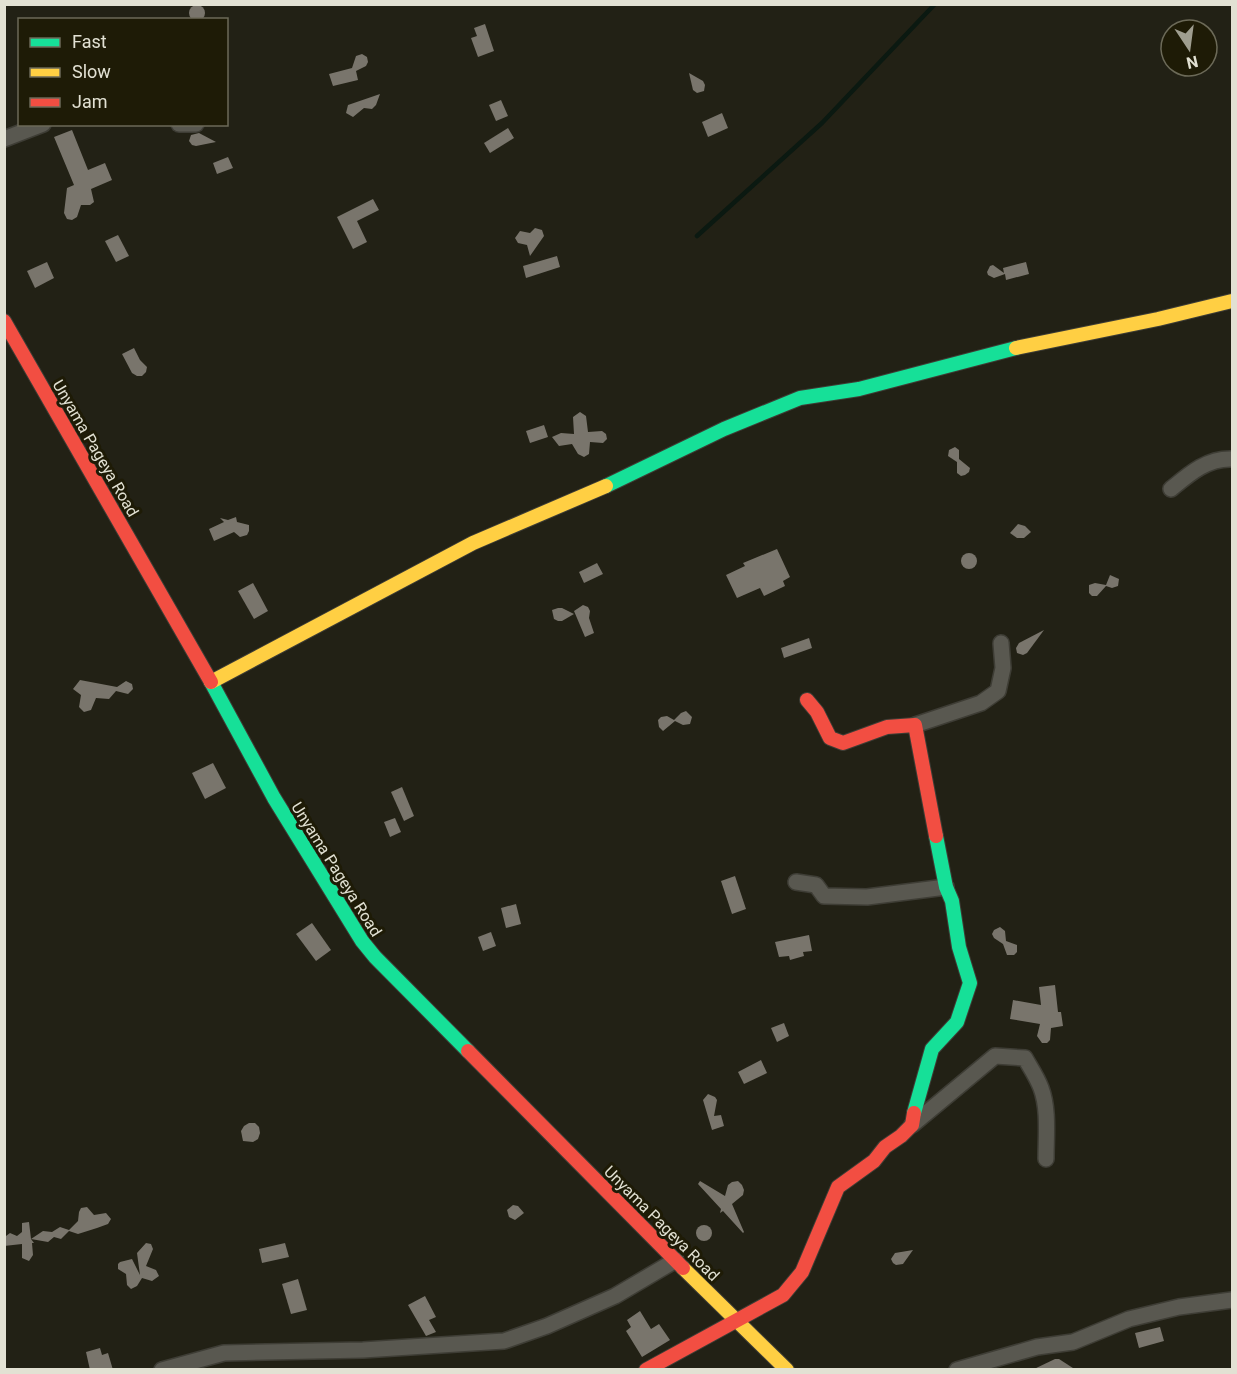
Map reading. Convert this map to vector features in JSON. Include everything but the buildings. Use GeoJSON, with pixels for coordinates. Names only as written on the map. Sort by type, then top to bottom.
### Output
{"type":"FeatureCollection","features":[{"type":"Feature","properties":{"kind":"street"},"geometry":{"type":"LineString","coordinates":[[4,139],[38,126]]}},
{"type":"Feature","properties":{"kind":"street"},"geometry":{"type":"LineString","coordinates":[[211,682],[473,543],[610,484],[724,429],[800,398],[859,389],[1005,350],[1158,320],[1233,301]]}},
{"type":"Feature","properties":{"kind":"street","name":"Unyama Pageya Road"},"geometry":{"type":"LineString","coordinates":[[4,321],[211,682],[274,798],[368,948],[787,1370]]}},
{"type":"Feature","properties":{"kind":"street"},"geometry":{"type":"LineString","coordinates":[[1171,489],[1196,468],[1225,459],[1233,459]]}},
{"type":"Feature","properties":{"kind":"street"},"geometry":{"type":"LineString","coordinates":[[807,700],[818,712],[830,738],[843,743],[887,727],[915,725],[981,703],[998,691],[1002,668],[1001,643]]}},
{"type":"Feature","properties":{"kind":"street"},"geometry":{"type":"LineString","coordinates":[[912,1125],[915,1102],[932,1048],[957,1022],[970,983],[959,946],[952,901],[946,887],[915,725]]}},
{"type":"Feature","properties":{"kind":"street"},"geometry":{"type":"LineString","coordinates":[[796,882],[816,885],[824,896],[867,897],[946,887]]}},
{"type":"Feature","properties":{"kind":"street"},"geometry":{"type":"LineString","coordinates":[[646,1370],[783,1295],[802,1272],[838,1187],[874,1161],[885,1148],[995,1056],[1025,1058],[1041,1088],[1044,1102],[1046,1159]]}},
{"type":"Feature","properties":{"kind":"street"},"geometry":{"type":"LineString","coordinates":[[162,1370],[224,1353],[363,1350],[504,1341],[547,1326],[615,1296],[676,1260]]}},
{"type":"Feature","properties":{"kind":"street"},"geometry":{"type":"LineString","coordinates":[[957,1370],[1037,1347],[1073,1342],[1129,1319],[1179,1307],[1233,1300]]}},
{"type":"Feature","properties":{"kind":"waterway"},"geometry":{"type":"LineString","coordinates":[[697,236],[822,123],[935,4]]}},
{"type":"Feature","properties":{"kind":"traffic: fast"},"geometry":{"type":"LineString","coordinates":[[606,486],[724,429],[800,398],[859,389],[1016,348]]}},
{"type":"Feature","properties":{"kind":"traffic: fast"},"geometry":{"type":"LineString","coordinates":[[211,682],[274,798],[362,941],[468,1051]]}},
{"type":"Feature","properties":{"kind":"traffic: fast"},"geometry":{"type":"LineString","coordinates":[[914,1113],[932,1049],[957,1022],[970,983],[959,947],[952,901],[946,887],[936,836]]}},
{"type":"Feature","properties":{"kind":"traffic: slow"},"geometry":{"type":"LineString","coordinates":[[1016,348],[1158,319],[1232,301]]}},
{"type":"Feature","properties":{"kind":"traffic: slow"},"geometry":{"type":"LineString","coordinates":[[211,682],[473,543],[606,486]]}},
{"type":"Feature","properties":{"kind":"traffic: slow"},"geometry":{"type":"LineString","coordinates":[[683,1268],[787,1370]]}},
{"type":"Feature","properties":{"kind":"traffic: jam"},"geometry":{"type":"LineString","coordinates":[[4,321],[211,682]]}},
{"type":"Feature","properties":{"kind":"traffic: jam"},"geometry":{"type":"LineString","coordinates":[[807,700],[817,712],[830,738],[843,743],[887,727],[915,725],[936,836]]}},
{"type":"Feature","properties":{"kind":"traffic: jam"},"geometry":{"type":"LineString","coordinates":[[468,1051],[683,1268]]}},
{"type":"Feature","properties":{"kind":"traffic: jam"},"geometry":{"type":"LineString","coordinates":[[646,1370],[783,1295],[802,1272],[838,1187],[874,1161],[885,1147],[901,1136],[912,1125],[914,1113]]}}]}
